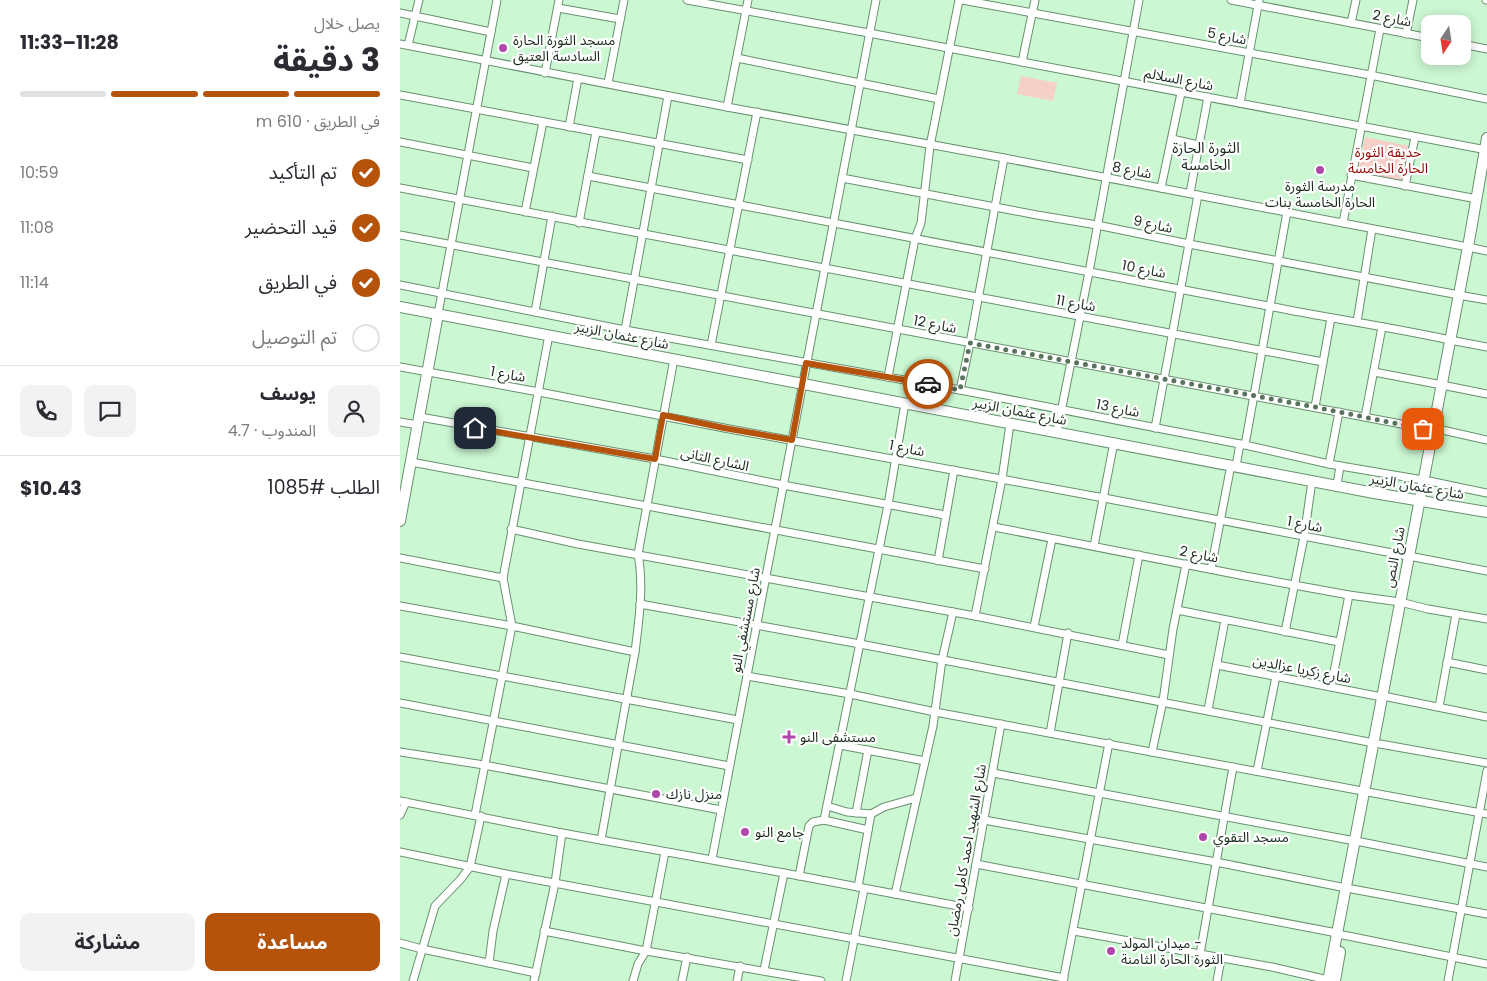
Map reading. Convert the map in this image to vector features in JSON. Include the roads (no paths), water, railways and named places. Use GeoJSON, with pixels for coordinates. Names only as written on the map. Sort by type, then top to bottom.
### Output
{"type":"FeatureCollection","features":[{"type":"Feature","properties":{"kind":"street"},"geometry":{"type":"LineString","coordinates":[[404,44],[416,16],[420,0]]}},
{"type":"Feature","properties":{"kind":"street"},"geometry":{"type":"LineString","coordinates":[[400,521],[405,473],[411,462],[419,421],[497,0]]}},
{"type":"Feature","properties":{"kind":"street"},"geometry":{"type":"LineString","coordinates":[[545,73],[559,0]]}},
{"type":"Feature","properties":{"kind":"street"},"geometry":{"type":"LineString","coordinates":[[608,83],[624,0]]}},
{"type":"Feature","properties":{"kind":"street","name":"شارع السلالم"},"geometry":{"type":"LineString","coordinates":[[687,0],[1486,150]]}},
{"type":"Feature","properties":{"kind":"street"},"geometry":{"type":"LineString","coordinates":[[727,107],[748,0]]}},
{"type":"Feature","properties":{"kind":"street","name":"شارع مستشفي النو"},"geometry":{"type":"LineString","coordinates":[[712,859],[876,0]]}},
{"type":"Feature","properties":{"kind":"street"},"geometry":{"type":"LineString","coordinates":[[888,378],[915,239],[920,223],[930,146],[948,48],[960,0]]}},
{"type":"Feature","properties":{"kind":"street","name":"شارع 5"},"geometry":{"type":"LineString","coordinates":[[960,0],[1370,75],[1487,99]]}},
{"type":"Feature","properties":{"kind":"street"},"geometry":{"type":"LineString","coordinates":[[1022,62],[1035,0]]}},
{"type":"Feature","properties":{"kind":"street"},"geometry":{"type":"LineString","coordinates":[[1057,432],[1089,272],[1139,0]]}},
{"type":"Feature","properties":{"kind":"street","name":"شارع 2"},"geometry":{"type":"LineString","coordinates":[[1231,0],[1259,3],[1421,36]]}},
{"type":"Feature","properties":{"kind":"street"},"geometry":{"type":"LineString","coordinates":[[1351,23],[1356,0]]}},
{"type":"Feature","properties":{"kind":"street"},"geometry":{"type":"LineString","coordinates":[[1406,34],[1413,0]]}},
{"type":"Feature","properties":{"kind":"street"},"geometry":{"type":"LineString","coordinates":[[1240,103],[1259,3]]}},
{"type":"Feature","properties":{"kind":"street"},"geometry":{"type":"LineString","coordinates":[[558,8],[620,19]]}},
{"type":"Feature","properties":{"kind":"street"},"geometry":{"type":"LineString","coordinates":[[400,13],[491,32]]}},
{"type":"Feature","properties":{"kind":"street"},"geometry":{"type":"LineString","coordinates":[[1343,223],[1380,29]]}},
{"type":"Feature","properties":{"kind":"street","name":"شارع 8"},"geometry":{"type":"LineString","coordinates":[[404,44],[545,73],[608,83],[668,96],[930,146],[1004,158],[1487,251]]}},
{"type":"Feature","properties":{"kind":"street"},"geometry":{"type":"LineString","coordinates":[[1471,46],[1487,49]]}},
{"type":"Feature","properties":{"kind":"street"},"geometry":{"type":"LineString","coordinates":[[737,58],[939,99]]}},
{"type":"Feature","properties":{"kind":"street"},"geometry":{"type":"LineString","coordinates":[[569,127],[578,78]]}},
{"type":"Feature","properties":{"kind":"street"},"geometry":{"type":"LineString","coordinates":[[1161,188],[1181,93]]}},
{"type":"Feature","properties":{"kind":"street"},"geometry":{"type":"LineString","coordinates":[[400,95],[748,160]]}},
{"type":"Feature","properties":{"kind":"street"},"geometry":{"type":"LineString","coordinates":[[625,330],[668,96]]}},
{"type":"Feature","properties":{"kind":"street"},"geometry":{"type":"LineString","coordinates":[[1190,194],[1208,97]]}},
{"type":"Feature","properties":{"kind":"street"},"geometry":{"type":"LineString","coordinates":[[711,345],[757,112]]}},
{"type":"Feature","properties":{"kind":"street"},"geometry":{"type":"LineString","coordinates":[[525,212],[543,122]]}},
{"type":"Feature","properties":{"kind":"street"},"geometry":{"type":"LineString","coordinates":[[579,223],[596,132]]}},
{"type":"Feature","properties":{"kind":"street"},"geometry":{"type":"LineString","coordinates":[[1405,186],[1415,137]]}},
{"type":"Feature","properties":{"kind":"street","name":"شارع النص"},"geometry":{"type":"LineString","coordinates":[[1471,248],[1487,138]]}},
{"type":"Feature","properties":{"kind":"street"},"geometry":{"type":"LineString","coordinates":[[1172,139],[1198,145]]}},
{"type":"Feature","properties":{"kind":"street"},"geometry":{"type":"LineString","coordinates":[[400,142],[533,168]]}},
{"type":"Feature","properties":{"kind":"street"},"geometry":{"type":"LineString","coordinates":[[960,390],[1004,158]]}},
{"type":"Feature","properties":{"kind":"street","name":"شارع 10"},"geometry":{"type":"LineString","coordinates":[[588,176],[1487,347]]}},
{"type":"Feature","properties":{"kind":"street"},"geometry":{"type":"LineString","coordinates":[[1351,176],[1477,199]]}},
{"type":"Feature","properties":{"kind":"street","name":"شارع النص"},"geometry":{"type":"LineString","coordinates":[[1331,981],[1461,295],[1487,176]]}},
{"type":"Feature","properties":{"kind":"street","name":"شارع 9"},"geometry":{"type":"LineString","coordinates":[[842,178],[1487,300]]}},
{"type":"Feature","properties":{"kind":"street","name":"شارع 11"},"geometry":{"type":"LineString","coordinates":[[400,188],[1323,362]]}},
{"type":"Feature","properties":{"kind":"street"},"geometry":{"type":"LineString","coordinates":[[1155,428],[1198,195]]}},
{"type":"Feature","properties":{"kind":"street"},"geometry":{"type":"LineString","coordinates":[[1211,569],[1234,466],[1243,445],[1254,396],[1287,212]]}},
{"type":"Feature","properties":{"kind":"street"},"geometry":{"type":"LineString","coordinates":[[535,312],[552,216]]}},
{"type":"Feature","properties":{"kind":"street"},"geometry":{"type":"LineString","coordinates":[[1356,322],[1372,229]]}},
{"type":"Feature","properties":{"kind":"street","name":"شارع 12"},"geometry":{"type":"LineString","coordinates":[[400,235],[1487,440]]}},
{"type":"Feature","properties":{"kind":"street","name":"شارع 13"},"geometry":{"type":"LineString","coordinates":[[400,285],[625,330],[960,390],[1243,445],[1328,464],[1426,480],[1487,493]]}},
{"type":"Feature","properties":{"kind":"street","name":"شارع عثمان الزبير"},"geometry":{"type":"LineString","coordinates":[[400,307],[1422,502],[1487,512]]}},
{"type":"Feature","properties":{"kind":"street"},"geometry":{"type":"LineString","coordinates":[[1315,407],[1331,318]]}},
{"type":"Feature","properties":{"kind":"street"},"geometry":{"type":"LineString","coordinates":[[1365,417],[1382,327]]}},
{"type":"Feature","properties":{"kind":"street"},"geometry":{"type":"LineString","coordinates":[[413,981],[435,906],[470,867],[484,765],[512,626],[503,578],[549,335]]}},
{"type":"Feature","properties":{"kind":"street"},"geometry":{"type":"LineString","coordinates":[[601,840],[635,652],[640,604],[641,568],[638,554],[674,359]]}},
{"type":"Feature","properties":{"kind":"street","name":"شارع 1"},"geometry":{"type":"LineString","coordinates":[[400,367],[1487,571]]}},
{"type":"Feature","properties":{"kind":"street"},"geometry":{"type":"LineString","coordinates":[[1374,372],[1487,394]]}},
{"type":"Feature","properties":{"kind":"street"},"geometry":{"type":"LineString","coordinates":[[824,820],[888,505],[905,403]]}},
{"type":"Feature","properties":{"kind":"street"},"geometry":{"type":"LineString","coordinates":[[1328,464],[1339,412]]}},
{"type":"Feature","properties":{"kind":"street","name":"الشارع التانى"},"geometry":{"type":"LineString","coordinates":[[400,422],[419,421],[530,437],[945,515]]}},
{"type":"Feature","properties":{"kind":"street"},"geometry":{"type":"LineString","coordinates":[[975,616],[994,527],[1010,424]]}},
{"type":"Feature","properties":{"kind":"street"},"geometry":{"type":"LineString","coordinates":[[1094,546],[1114,442]]}},
{"type":"Feature","properties":{"kind":"street"},"geometry":{"type":"LineString","coordinates":[[411,462],[985,569]]}},
{"type":"Feature","properties":{"kind":"street"},"geometry":{"type":"LineString","coordinates":[[1337,485],[1340,466]]}},
{"type":"Feature","properties":{"kind":"street"},"geometry":{"type":"LineString","coordinates":[[938,561],[954,470]]}},
{"type":"Feature","properties":{"kind":"street"},"geometry":{"type":"LineString","coordinates":[[1285,632],[1304,537],[1312,481]]}},
{"type":"Feature","properties":{"kind":"street","name":"شارع 2"},"geometry":{"type":"LineString","coordinates":[[994,527],[1349,595],[1487,619]]}},
{"type":"Feature","properties":{"kind":"street"},"geometry":{"type":"LineString","coordinates":[[511,530],[1034,627],[1169,655]]}},
{"type":"Feature","properties":{"kind":"street"},"geometry":{"type":"LineString","coordinates":[[1034,627],[1052,539]]}},
{"type":"Feature","properties":{"kind":"street"},"geometry":{"type":"LineString","coordinates":[[1122,645],[1139,555]]}},
{"type":"Feature","properties":{"kind":"street"},"geometry":{"type":"LineString","coordinates":[[400,558],[503,578]]}},
{"type":"Feature","properties":{"kind":"street"},"geometry":{"type":"LineString","coordinates":[[1152,752],[1163,701],[1169,655],[1186,564]]}},
{"type":"Feature","properties":{"kind":"street"},"geometry":{"type":"LineString","coordinates":[[1331,687],[1349,595]]}},
{"type":"Feature","properties":{"kind":"street"},"geometry":{"type":"LineString","coordinates":[[640,604],[1163,701],[1377,744],[1487,763]]}},
{"type":"Feature","properties":{"kind":"street"},"geometry":{"type":"LineString","coordinates":[[400,606],[512,626],[635,652]]}},
{"type":"Feature","properties":{"kind":"street"},"geometry":{"type":"LineString","coordinates":[[1177,610],[1339,642]]}},
{"type":"Feature","properties":{"kind":"street"},"geometry":{"type":"LineString","coordinates":[[895,894],[925,761],[935,712],[942,660],[953,612]]}},
{"type":"Feature","properties":{"kind":"street"},"geometry":{"type":"LineString","coordinates":[[1439,707],[1456,614]]}},
{"type":"Feature","properties":{"kind":"street"},"geometry":{"type":"LineString","coordinates":[[1208,710],[1225,620]]}},
{"type":"Feature","properties":{"kind":"street"},"geometry":{"type":"LineString","coordinates":[[1050,733],[1068,634]]}},
{"type":"Feature","properties":{"kind":"street"},"geometry":{"type":"LineString","coordinates":[[400,657],[738,720]]}},
{"type":"Feature","properties":{"kind":"street"},"geometry":{"type":"LineString","coordinates":[[1447,662],[1487,670]]}},
{"type":"Feature","properties":{"kind":"street","name":"شارع زكريا عزالدين"},"geometry":{"type":"LineString","coordinates":[[1217,665],[1439,707],[1487,718]]}},
{"type":"Feature","properties":{"kind":"street"},"geometry":{"type":"LineString","coordinates":[[747,676],[1483,813]]}},
{"type":"Feature","properties":{"kind":"street"},"geometry":{"type":"LineString","coordinates":[[1257,771],[1276,676]]}},
{"type":"Feature","properties":{"kind":"street"},"geometry":{"type":"LineString","coordinates":[[400,703],[730,766]]}},
{"type":"Feature","properties":{"kind":"street","name":"شارع الشهيد احمد كامل رمضان"},"geometry":{"type":"LineString","coordinates":[[955,981],[1001,724]]}},
{"type":"Feature","properties":{"kind":"street"},"geometry":{"type":"LineString","coordinates":[[400,852],[506,874],[853,938],[1064,980],[1109,743]]}},
{"type":"Feature","properties":{"kind":"street"},"geometry":{"type":"LineString","coordinates":[[840,745],[925,761]]}},
{"type":"Feature","properties":{"kind":"street"},"geometry":{"type":"LineString","coordinates":[[856,813],[868,750]]}},
{"type":"Feature","properties":{"kind":"street"},"geometry":{"type":"LineString","coordinates":[[400,752],[484,765],[721,810]]}},
{"type":"Feature","properties":{"kind":"street"},"geometry":{"type":"LineString","coordinates":[[1200,954],[1226,816],[1233,767]]}},
{"type":"Feature","properties":{"kind":"street"},"geometry":{"type":"LineString","coordinates":[[1448,981],[1483,813],[1487,771]]}},
{"type":"Feature","properties":{"kind":"street"},"geometry":{"type":"LineString","coordinates":[[993,773],[1487,867]]}},
{"type":"Feature","properties":{"kind":"street"},"geometry":{"type":"LineString","coordinates":[[827,806],[856,813],[871,814],[884,807],[916,798]]}},
{"type":"Feature","properties":{"kind":"street"},"geometry":{"type":"LineString","coordinates":[[400,815],[403,801],[562,833],[712,859],[969,908]]}},
{"type":"Feature","properties":{"kind":"street"},"geometry":{"type":"LineString","coordinates":[[846,981],[871,814]]}},
{"type":"Feature","properties":{"kind":"street"},"geometry":{"type":"LineString","coordinates":[[799,876],[809,826],[813,822],[824,820],[868,830]]}},
{"type":"Feature","properties":{"kind":"street"},"geometry":{"type":"LineString","coordinates":[[984,820],[1487,914]]}},
{"type":"Feature","properties":{"kind":"street"},"geometry":{"type":"LineString","coordinates":[[534,981],[562,833]]}},
{"type":"Feature","properties":{"kind":"street"},"geometry":{"type":"LineString","coordinates":[[633,981],[638,964],[646,951],[665,852]]}},
{"type":"Feature","properties":{"kind":"street"},"geometry":{"type":"LineString","coordinates":[[976,864],[1487,964]]}},
{"type":"Feature","properties":{"kind":"street"},"geometry":{"type":"LineString","coordinates":[[764,970],[784,873]]}},
{"type":"Feature","properties":{"kind":"street"},"geometry":{"type":"LineString","coordinates":[[489,963],[493,931],[506,874]]}},
{"type":"Feature","properties":{"kind":"street"},"geometry":{"type":"LineString","coordinates":[[544,931],[646,951],[821,981]]}},
{"type":"Feature","properties":{"kind":"street"},"geometry":{"type":"LineString","coordinates":[[1074,931],[1272,967],[1331,981]]}},
{"type":"Feature","properties":{"kind":"street"},"geometry":{"type":"LineString","coordinates":[[400,943],[422,950],[536,973]]}},
{"type":"Feature","properties":{"kind":"street"},"geometry":{"type":"LineString","coordinates":[[682,981],[687,957]]}},
{"type":"Feature","properties":{"kind":"street"},"geometry":{"type":"LineString","coordinates":[[1217,981],[1221,959]]}},
{"type":"Feature","properties":{"kind":"street"},"geometry":{"type":"LineString","coordinates":[[737,981],[740,966]]}},
{"type":"Feature","properties":{"kind":"place","name":"مسجد الثورة الحارة السادسة العتيق"},"geometry":{"type":"Point","coordinates":[503,48]}},
{"type":"Feature","properties":{"kind":"place","name":"مدرسة الثورة الحارة الخامسة بنات"},"geometry":{"type":"Point","coordinates":[1320,170]}},
{"type":"Feature","properties":{"kind":"place","name":"مستشفى النو"},"geometry":{"type":"Point","coordinates":[789,737]}},
{"type":"Feature","properties":{"kind":"place","name":"منزل نازك"},"geometry":{"type":"Point","coordinates":[656,794]}},
{"type":"Feature","properties":{"kind":"place","name":"جامع النو"},"geometry":{"type":"Point","coordinates":[745,832]}},
{"type":"Feature","properties":{"kind":"place","name":"مسجد التقوي"},"geometry":{"type":"Point","coordinates":[1203,837]}},
{"type":"Feature","properties":{"kind":"place","name":"ميدان المولد - الثورة الحارة الثامنة"},"geometry":{"type":"Point","coordinates":[1111,951]}},
{"type":"Feature","properties":{"kind":"district","name":"الثورة الحارة الخامسة"},"geometry":{"type":"Point","coordinates":[1206,156]}},
{"type":"Feature","properties":{"kind":"park label","name":"حديقة الثورة الحارة الخامسة"},"geometry":{"type":"Point","coordinates":[1388,160]}}]}
